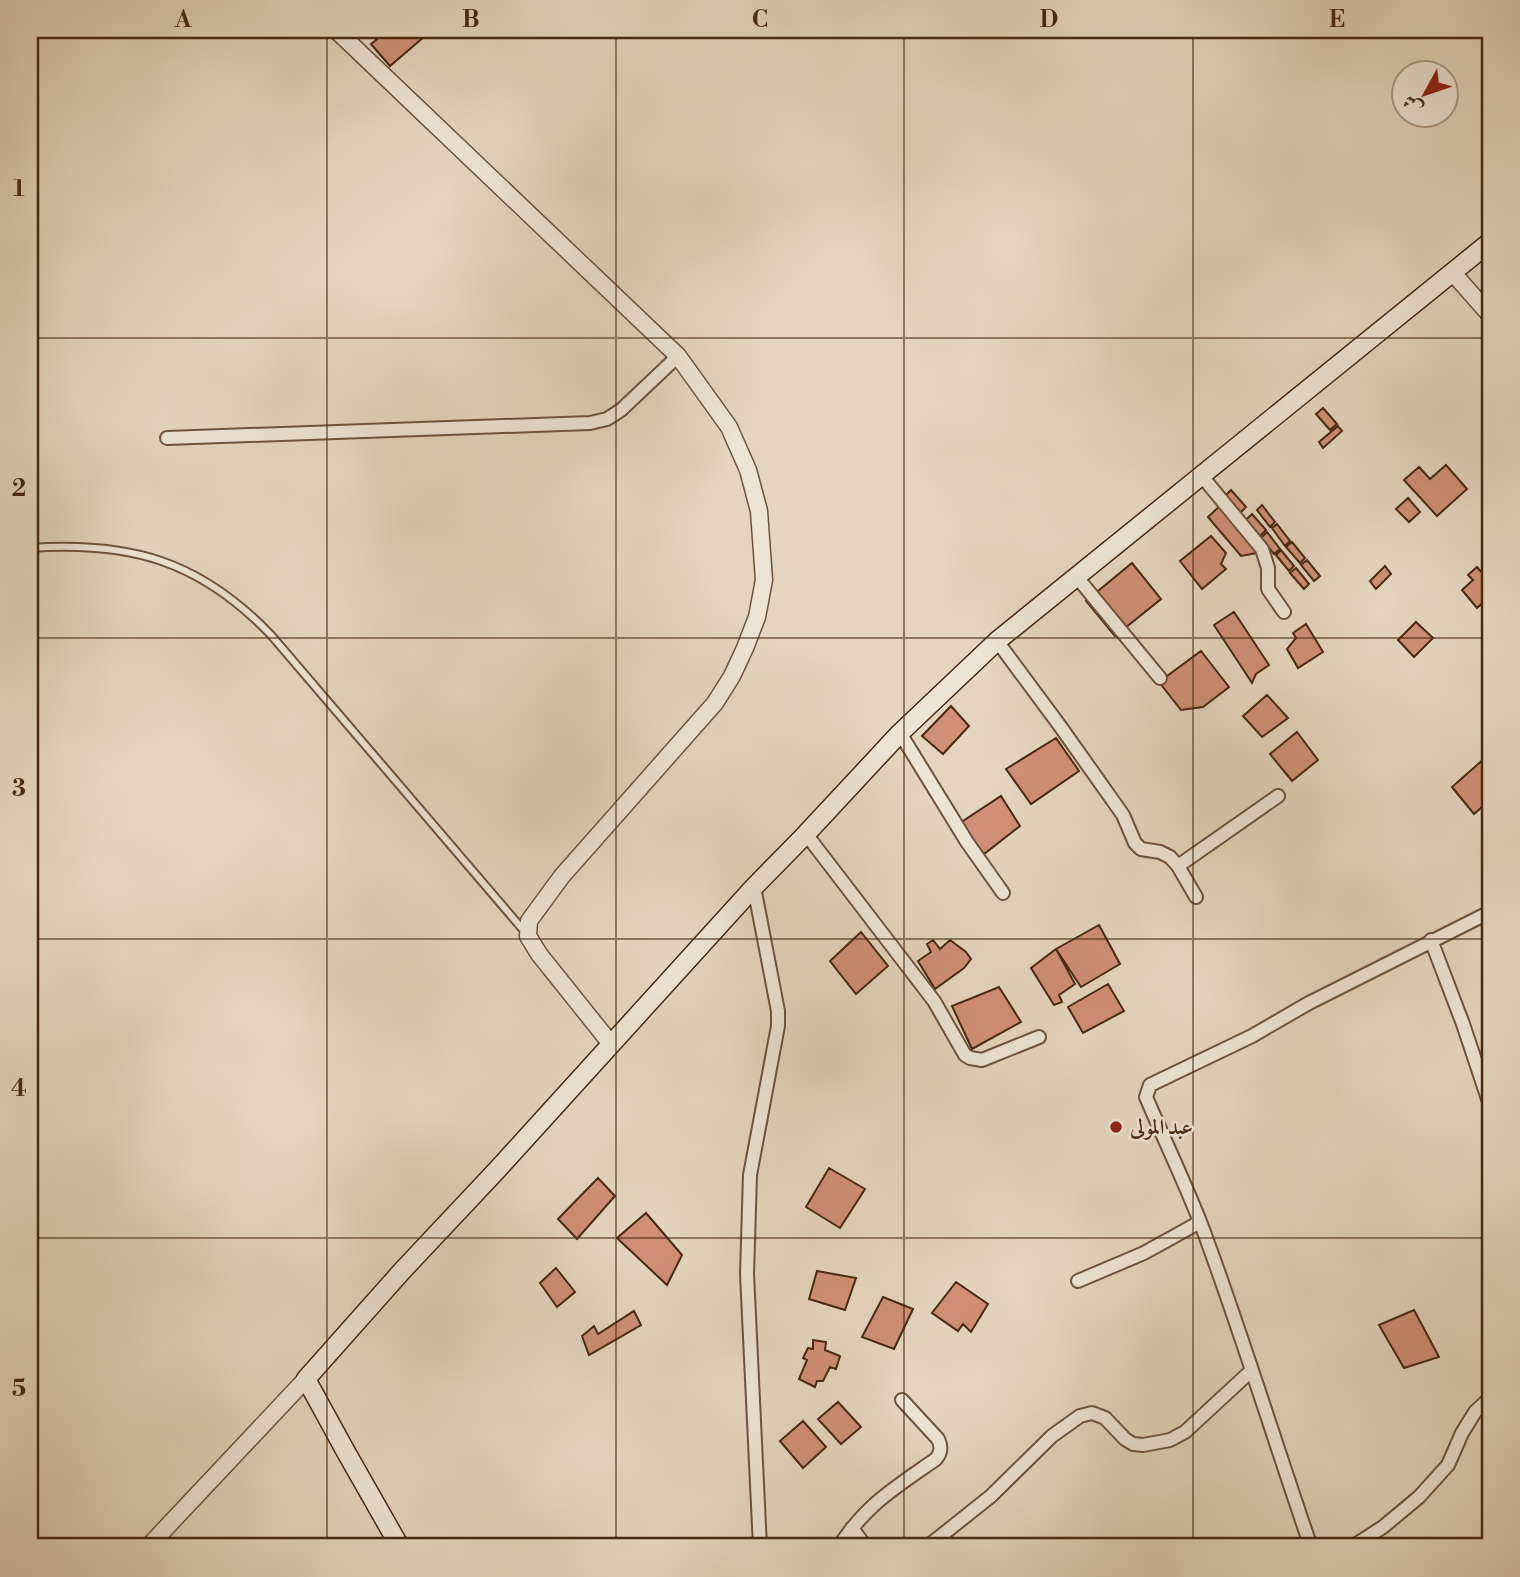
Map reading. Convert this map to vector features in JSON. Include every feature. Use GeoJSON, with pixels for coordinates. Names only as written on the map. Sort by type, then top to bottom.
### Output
{"type":"FeatureCollection","features":[{"type":"Feature","properties":{"kind":"main road"},"geometry":{"type":"LineString","coordinates":[[400,1547],[306,1379],[754,887],[900,733],[997,641],[1490,242]]}},
{"type":"Feature","properties":{"kind":"street"},"geometry":{"type":"LineString","coordinates":[[336,30],[678,356],[729,427],[748,470],[759,511],[764,580],[757,617],[732,676],[715,703],[562,876],[529,921],[528,936],[539,954],[611,1044]]}},
{"type":"Feature","properties":{"kind":"street"},"geometry":{"type":"LineString","coordinates":[[1453,273],[1490,315]]}},
{"type":"Feature","properties":{"kind":"street"},"geometry":{"type":"LineString","coordinates":[[167,438],[590,423],[607,419],[621,410],[678,356]]}},
{"type":"Feature","properties":{"kind":"street"},"geometry":{"type":"LineString","coordinates":[[1201,475],[1262,550],[1268,568],[1268,589],[1284,612]]}},
{"type":"Feature","properties":{"kind":"street"},"geometry":{"type":"LineString","coordinates":[[1076,576],[1160,678]]}},
{"type":"Feature","properties":{"kind":"street"},"geometry":{"type":"LineString","coordinates":[[997,641],[1123,815],[1135,844],[1141,849],[1166,854],[1178,866],[1196,897]]}},
{"type":"Feature","properties":{"kind":"street"},"geometry":{"type":"LineString","coordinates":[[900,733],[967,842],[1003,893]]}},
{"type":"Feature","properties":{"kind":"street"},"geometry":{"type":"LineString","coordinates":[[1178,866],[1278,796]]}},
{"type":"Feature","properties":{"kind":"street"},"geometry":{"type":"LineString","coordinates":[[806,834],[934,1001],[965,1055],[982,1060],[1039,1037]]}},
{"type":"Feature","properties":{"kind":"street"},"geometry":{"type":"LineString","coordinates":[[754,887],[778,1011],[778,1026],[749,1188],[747,1274],[760,1547]]}},
{"type":"Feature","properties":{"kind":"street"},"geometry":{"type":"LineString","coordinates":[[1311,1547],[1200,1222],[1146,1097],[1150,1085],[1252,1036],[1309,1003],[1490,912]]}},
{"type":"Feature","properties":{"kind":"street"},"geometry":{"type":"LineString","coordinates":[[1431,940],[1490,1105]]}},
{"type":"Feature","properties":{"kind":"street"},"geometry":{"type":"LineString","coordinates":[[1078,1281],[1144,1253],[1200,1222]]}},
{"type":"Feature","properties":{"kind":"street"},"geometry":{"type":"LineString","coordinates":[[927,1547],[980,1506],[1052,1436],[1080,1416],[1093,1413],[1105,1418],[1125,1439],[1138,1445],[1170,1440],[1185,1432],[1252,1370]]}},
{"type":"Feature","properties":{"kind":"street"},"geometry":{"type":"LineString","coordinates":[[148,1547],[306,1379]]}},
{"type":"Feature","properties":{"kind":"street"},"geometry":{"type":"LineString","coordinates":[[1352,1547],[1383,1527],[1419,1497],[1448,1465],[1475,1412],[1490,1398]]}},
{"type":"Feature","properties":{"kind":"street"},"geometry":{"type":"LineString","coordinates":[[839,1547],[876,1502],[936,1459],[940,1452],[938,1439],[902,1400]]}},
{"type":"Feature","properties":{"kind":"street"},"geometry":{"type":"LineString","coordinates":[[852,1528],[866,1547]]}},
{"type":"Feature","properties":{"kind":"lane"},"geometry":{"type":"LineString","coordinates":[[30,548],[89,546],[132,552],[174,565],[235,601],[271,635],[528,936]]}},
{"type":"Feature","properties":{"kind":"building"},"geometry":{"type":"Polygon","coordinates":[[[388,30],[432,30],[390,66],[371,44],[388,30]]]}},
{"type":"Feature","properties":{"kind":"building"},"geometry":{"type":"Polygon","coordinates":[[[1323,408],[1337,424],[1330,430],[1316,414],[1323,408]]]}},
{"type":"Feature","properties":{"kind":"building"},"geometry":{"type":"Polygon","coordinates":[[[1338,426],[1342,431],[1323,448],[1319,442],[1338,426]]]}},
{"type":"Feature","properties":{"kind":"building"},"geometry":{"type":"Polygon","coordinates":[[[1446,465],[1467,489],[1437,516],[1404,480],[1419,467],[1430,479],[1446,465]]]}},
{"type":"Feature","properties":{"kind":"building"},"geometry":{"type":"Polygon","coordinates":[[[1231,490],[1246,507],[1240,513],[1226,495],[1231,490]]]}},
{"type":"Feature","properties":{"kind":"building"},"geometry":{"type":"Polygon","coordinates":[[[1408,498],[1420,512],[1409,522],[1396,509],[1408,498]]]}},
{"type":"Feature","properties":{"kind":"building"},"geometry":{"type":"Polygon","coordinates":[[[1222,504],[1262,552],[1241,556],[1208,517],[1222,504]]]}},
{"type":"Feature","properties":{"kind":"building"},"geometry":{"type":"Polygon","coordinates":[[[1262,505],[1275,522],[1270,527],[1257,510],[1262,505]]]}},
{"type":"Feature","properties":{"kind":"building"},"geometry":{"type":"Polygon","coordinates":[[[1252,514],[1266,530],[1260,536],[1246,520],[1252,514]]]}},
{"type":"Feature","properties":{"kind":"building"},"geometry":{"type":"Polygon","coordinates":[[[1277,524],[1290,541],[1285,546],[1272,528],[1277,524]]]}},
{"type":"Feature","properties":{"kind":"building"},"geometry":{"type":"Polygon","coordinates":[[[1267,532],[1280,549],[1274,554],[1261,538],[1267,532]]]}},
{"type":"Feature","properties":{"kind":"building"},"geometry":{"type":"Polygon","coordinates":[[[1211,536],[1226,553],[1221,564],[1226,569],[1202,589],[1180,561],[1211,536]]]}},
{"type":"Feature","properties":{"kind":"building"},"geometry":{"type":"Polygon","coordinates":[[[1292,542],[1305,558],[1300,563],[1286,547],[1292,542]]]}},
{"type":"Feature","properties":{"kind":"building"},"geometry":{"type":"Polygon","coordinates":[[[1281,550],[1294,566],[1289,571],[1276,555],[1281,550]]]}},
{"type":"Feature","properties":{"kind":"building"},"geometry":{"type":"Polygon","coordinates":[[[1307,560],[1320,576],[1314,581],[1301,565],[1307,560]]]}},
{"type":"Feature","properties":{"kind":"building"},"geometry":{"type":"Polygon","coordinates":[[[1132,563],[1161,599],[1115,636],[1086,601],[1132,563]]]}},
{"type":"Feature","properties":{"kind":"building"},"geometry":{"type":"Polygon","coordinates":[[[1385,566],[1391,574],[1376,589],[1370,581],[1385,566]]]}},
{"type":"Feature","properties":{"kind":"building"},"geometry":{"type":"Polygon","coordinates":[[[1477,567],[1490,582],[1490,596],[1477,608],[1462,590],[1473,580],[1468,575],[1477,567]]]}},
{"type":"Feature","properties":{"kind":"building"},"geometry":{"type":"Polygon","coordinates":[[[1296,568],[1309,584],[1304,589],[1290,573],[1296,568]]]}},
{"type":"Feature","properties":{"kind":"building"},"geometry":{"type":"Polygon","coordinates":[[[1234,612],[1269,665],[1256,674],[1252,683],[1214,625],[1234,612]]]}},
{"type":"Feature","properties":{"kind":"building"},"geometry":{"type":"Polygon","coordinates":[[[1416,622],[1433,638],[1414,657],[1398,640],[1416,622]]]}},
{"type":"Feature","properties":{"kind":"building"},"geometry":{"type":"Polygon","coordinates":[[[1306,624],[1323,652],[1298,668],[1287,649],[1296,638],[1293,633],[1306,624]]]}},
{"type":"Feature","properties":{"kind":"building"},"geometry":{"type":"Polygon","coordinates":[[[1201,651],[1229,687],[1203,707],[1181,710],[1159,682],[1201,651]]]}},
{"type":"Feature","properties":{"kind":"building"},"geometry":{"type":"Polygon","coordinates":[[[1267,695],[1288,718],[1262,737],[1243,716],[1267,695]]]}},
{"type":"Feature","properties":{"kind":"building"},"geometry":{"type":"Polygon","coordinates":[[[951,706],[969,726],[943,754],[922,736],[951,706]]]}},
{"type":"Feature","properties":{"kind":"building"},"geometry":{"type":"Polygon","coordinates":[[[1297,732],[1318,760],[1292,781],[1270,754],[1297,732]]]}},
{"type":"Feature","properties":{"kind":"building"},"geometry":{"type":"Polygon","coordinates":[[[1056,738],[1079,771],[1031,804],[1006,769],[1056,738]]]}},
{"type":"Feature","properties":{"kind":"building"},"geometry":{"type":"Polygon","coordinates":[[[1485,758],[1490,764],[1490,800],[1474,814],[1452,787],[1485,758]]]}},
{"type":"Feature","properties":{"kind":"building"},"geometry":{"type":"Polygon","coordinates":[[[1001,796],[1020,826],[984,854],[960,823],[1001,796]]]}},
{"type":"Feature","properties":{"kind":"building"},"geometry":{"type":"Polygon","coordinates":[[[1099,925],[1120,964],[1081,987],[1056,949],[1099,925]]]}},
{"type":"Feature","properties":{"kind":"building"},"geometry":{"type":"Polygon","coordinates":[[[861,932],[888,966],[856,994],[830,961],[861,932]]]}},
{"type":"Feature","properties":{"kind":"building"},"geometry":{"type":"Polygon","coordinates":[[[933,940],[940,949],[950,940],[971,959],[964,968],[935,989],[918,961],[931,952],[927,944],[933,940]]]}},
{"type":"Feature","properties":{"kind":"building"},"geometry":{"type":"Polygon","coordinates":[[[1056,949],[1075,984],[1059,995],[1062,1002],[1054,1005],[1031,968],[1056,949]]]}},
{"type":"Feature","properties":{"kind":"building"},"geometry":{"type":"Polygon","coordinates":[[[1108,984],[1124,1011],[1083,1033],[1068,1007],[1108,984]]]}},
{"type":"Feature","properties":{"kind":"building"},"geometry":{"type":"Polygon","coordinates":[[[999,987],[1021,1022],[972,1049],[952,1006],[999,987]]]}},
{"type":"Feature","properties":{"kind":"building"},"geometry":{"type":"Polygon","coordinates":[[[829,1168],[865,1189],[840,1228],[806,1207],[829,1168]]]}},
{"type":"Feature","properties":{"kind":"building"},"geometry":{"type":"Polygon","coordinates":[[[598,1178],[615,1196],[577,1239],[558,1219],[598,1178]]]}},
{"type":"Feature","properties":{"kind":"building"},"geometry":{"type":"Polygon","coordinates":[[[646,1213],[682,1255],[667,1285],[617,1238],[646,1213]]]}},
{"type":"Feature","properties":{"kind":"building"},"geometry":{"type":"Polygon","coordinates":[[[556,1268],[575,1292],[557,1307],[540,1283],[556,1268]]]}},
{"type":"Feature","properties":{"kind":"building"},"geometry":{"type":"Polygon","coordinates":[[[817,1271],[856,1278],[845,1310],[809,1299],[817,1271]]]}},
{"type":"Feature","properties":{"kind":"building"},"geometry":{"type":"Polygon","coordinates":[[[956,1282],[988,1304],[971,1332],[963,1324],[958,1331],[932,1313],[956,1282]]]}},
{"type":"Feature","properties":{"kind":"building"},"geometry":{"type":"Polygon","coordinates":[[[883,1297],[913,1309],[894,1349],[862,1337],[883,1297]]]}},
{"type":"Feature","properties":{"kind":"building"},"geometry":{"type":"Polygon","coordinates":[[[1414,1310],[1439,1357],[1404,1368],[1379,1325],[1414,1310]]]}},
{"type":"Feature","properties":{"kind":"building"},"geometry":{"type":"Polygon","coordinates":[[[634,1311],[641,1325],[589,1355],[582,1336],[594,1326],[598,1334],[634,1311]]]}},
{"type":"Feature","properties":{"kind":"building"},"geometry":{"type":"Polygon","coordinates":[[[813,1340],[826,1342],[825,1350],[840,1356],[836,1369],[830,1367],[823,1381],[817,1381],[815,1387],[799,1379],[807,1360],[803,1358],[808,1348],[813,1349],[813,1340]]]}},
{"type":"Feature","properties":{"kind":"building"},"geometry":{"type":"Polygon","coordinates":[[[838,1402],[861,1427],[841,1444],[818,1419],[838,1402]]]}},
{"type":"Feature","properties":{"kind":"building"},"geometry":{"type":"Polygon","coordinates":[[[803,1421],[826,1447],[803,1468],[780,1441],[803,1421]]]}},
{"type":"Feature","properties":{"kind":"place","name":"عبد المولى"},"geometry":{"type":"Point","coordinates":[1116,1127]}}]}
